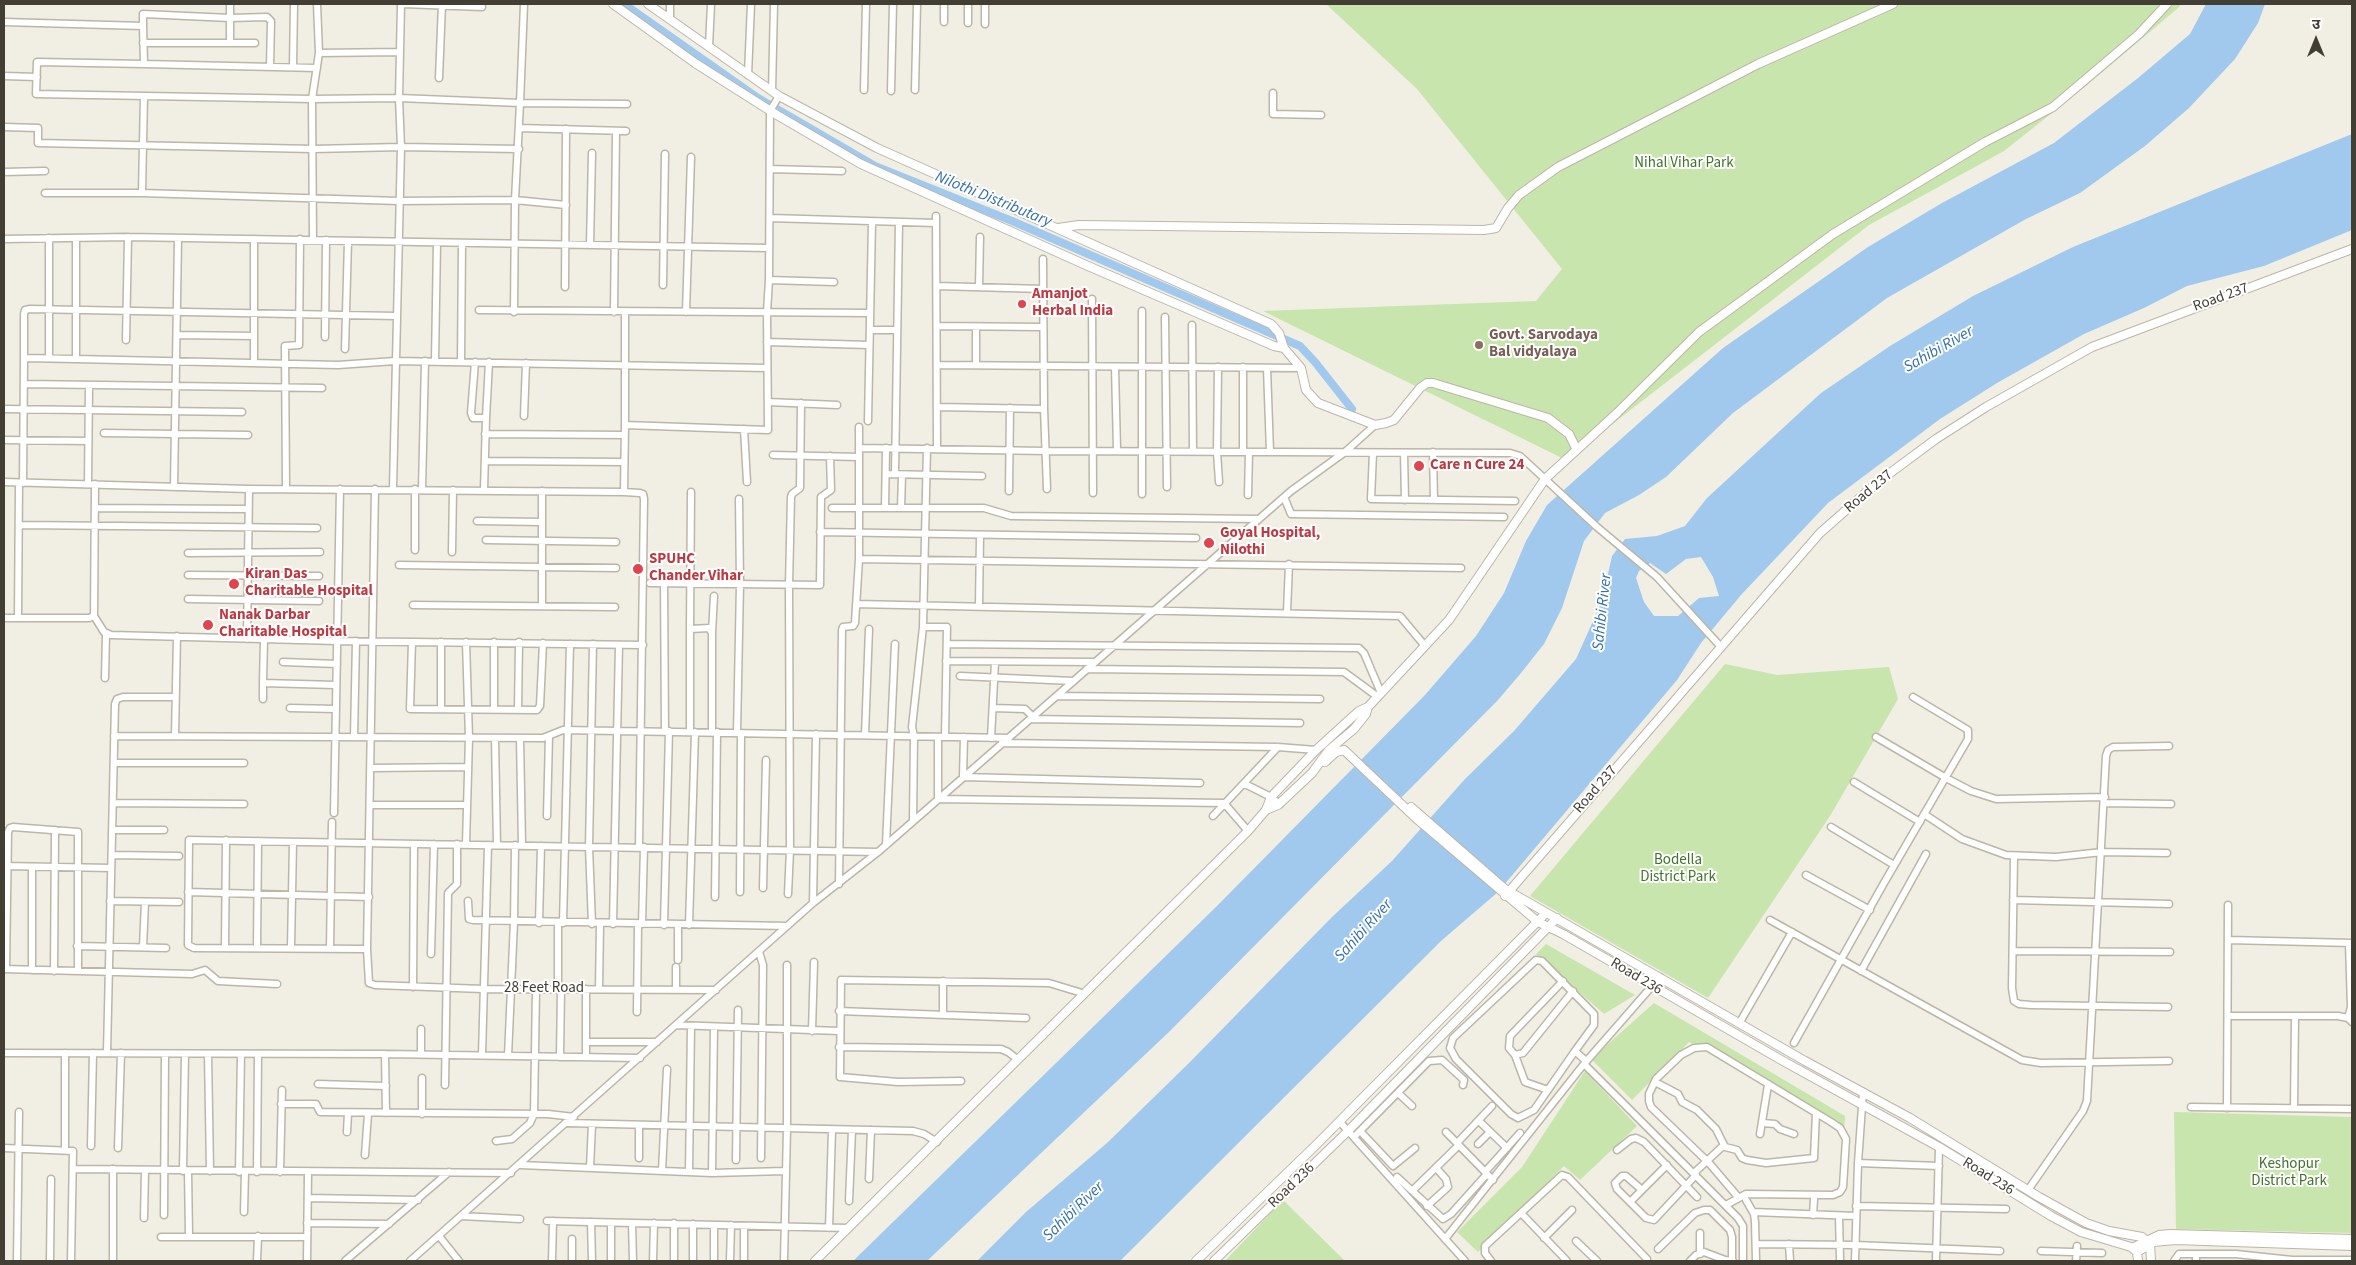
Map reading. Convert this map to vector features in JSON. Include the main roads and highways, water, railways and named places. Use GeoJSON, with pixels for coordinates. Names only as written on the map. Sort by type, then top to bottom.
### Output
{"type":"FeatureCollection","features":[{"type":"Feature","properties":{"kind":"water"},"geometry":{"type":"Polygon","coordinates":[[[2206,4],[2265,4],[2258,23],[2235,59],[2189,108],[2145,146],[2080,193],[2026,219],[1887,298],[1733,413],[1666,477],[1639,495],[1605,513],[1584,541],[1562,608],[1544,644],[1521,673],[1498,700],[1170,1031],[927,1261],[853,1261],[1217,906],[1425,695],[1476,636],[1504,593],[1526,541],[1547,505],[1723,348],[1868,247],[1942,203],[2054,143],[2138,78],[2190,34],[2206,4]]]}},
{"type":"Feature","properties":{"kind":"water","name":"Sahibi River"},"geometry":{"type":"Polygon","coordinates":[[[2352,134],[2352,230],[2264,266],[2187,286],[2144,308],[2084,334],[1997,383],[1940,419],[1828,503],[1741,595],[1701,643],[1677,680],[1498,892],[1441,941],[1120,1261],[977,1261],[1026,1212],[1107,1143],[1189,1063],[1332,917],[1392,861],[1465,779],[1514,731],[1576,659],[1602,601],[1612,556],[1625,539],[1657,536],[1685,526],[1707,498],[1821,393],[1890,346],[1973,296],[2073,247],[2352,134]],[[1701,557],[1686,559],[1666,574],[1650,563],[1639,571],[1636,578],[1644,602],[1654,616],[1678,616],[1699,598],[1719,596],[1713,577],[1701,557]]]}},
{"type":"Feature","properties":{"kind":"waterway","name":"Nilothi Distributary"},"geometry":{"type":"LineString","coordinates":[[624,4],[758,98],[875,166],[1012,221],[1300,346],[1352,409]]}},
{"type":"Feature","properties":{"kind":"place","name":"Amanjot Herbal India"},"geometry":{"type":"Point","coordinates":[1022,304]}},
{"type":"Feature","properties":{"kind":"place","name":"Govt. Sarvodaya Bal vidyalaya"},"geometry":{"type":"Point","coordinates":[1479,345]}},
{"type":"Feature","properties":{"kind":"place","name":"Care n Cure 24"},"geometry":{"type":"Point","coordinates":[1419,466]}},
{"type":"Feature","properties":{"kind":"place","name":"Goyal Hospital, Nilothi"},"geometry":{"type":"Point","coordinates":[1209,543]}},
{"type":"Feature","properties":{"kind":"place","name":"SPUHC Chander Vihar"},"geometry":{"type":"Point","coordinates":[638,569]}},
{"type":"Feature","properties":{"kind":"place","name":"Kiran Das Charitable Hospital"},"geometry":{"type":"Point","coordinates":[234,584]}},
{"type":"Feature","properties":{"kind":"place","name":"Nanak Darbar Charitable Hospital"},"geometry":{"type":"Point","coordinates":[208,625]}},
{"type":"Feature","properties":{"kind":"park label","name":"Nihal Vihar Park"},"geometry":{"type":"Point","coordinates":[1684,164]}},
{"type":"Feature","properties":{"kind":"park label","name":"Bodella District Park"},"geometry":{"type":"Point","coordinates":[1678,870]}},
{"type":"Feature","properties":{"kind":"park label","name":"Keshopur District Park"},"geometry":{"type":"Point","coordinates":[2289,1174]}}]}
